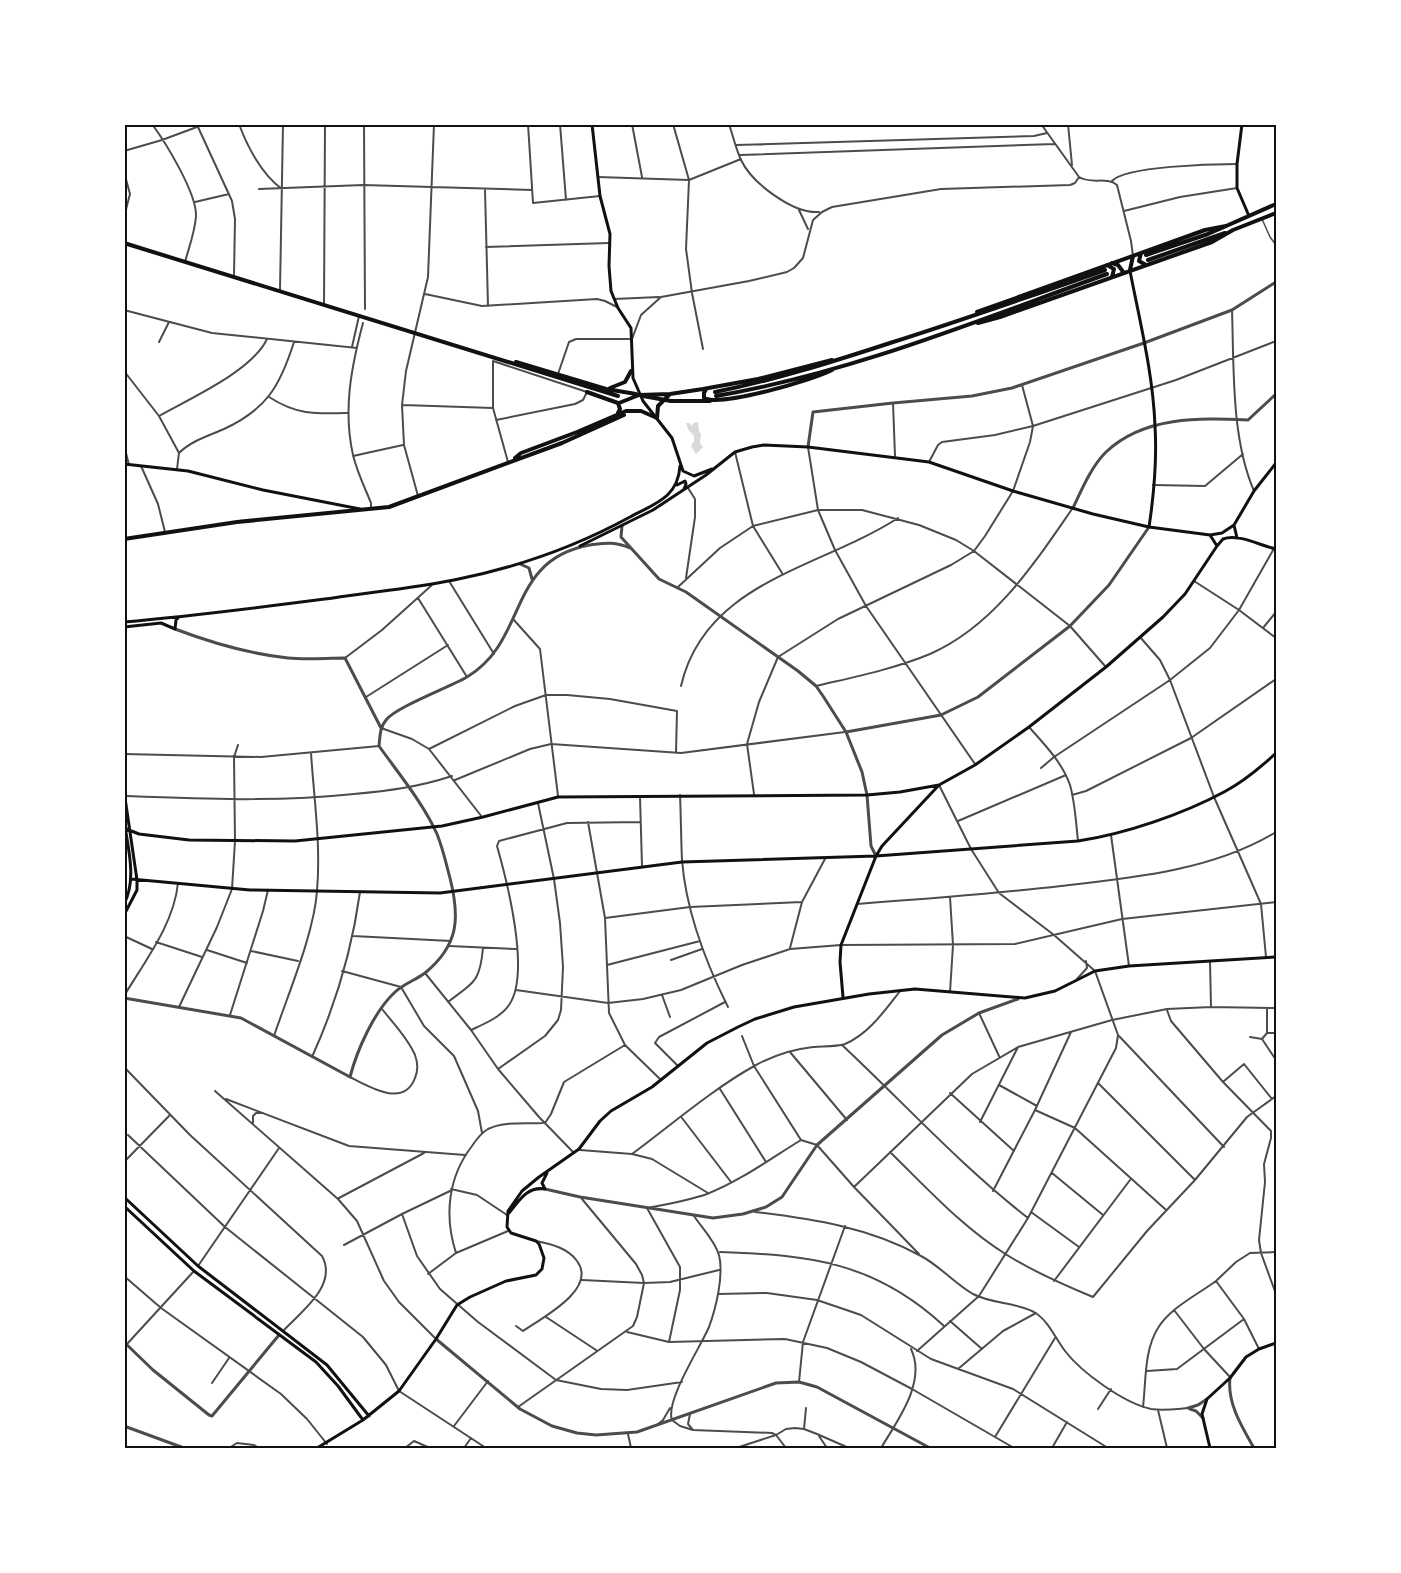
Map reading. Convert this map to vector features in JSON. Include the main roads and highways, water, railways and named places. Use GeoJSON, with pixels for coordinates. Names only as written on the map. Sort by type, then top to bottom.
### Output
{"type":"FeatureCollection","features":[{"type":"Feature","properties":{"kind":"main road"},"geometry":{"type":"LineString","coordinates":[[592,124],[600,196],[609,227],[610,285],[618,308],[629,324],[632,339],[631,371],[639,394],[674,442],[680,466],[685,473],[694,476],[713,469]]}},
{"type":"Feature","properties":{"kind":"main road"},"geometry":{"type":"LineString","coordinates":[[1242,124],[1237,164],[1237,188],[1249,216]]}},
{"type":"Feature","properties":{"kind":"main road"},"geometry":{"type":"LineString","coordinates":[[1146,265],[1140,262],[1145,256],[1205,230],[1226,226],[1276,204]]}},
{"type":"Feature","properties":{"kind":"main road"},"geometry":{"type":"LineString","coordinates":[[1112,277],[1114,269],[1106,270],[996,304],[969,317],[836,360],[715,394],[757,388],[837,368],[972,324],[1106,270],[1112,263],[1133,256],[1145,256],[1233,230],[1276,212]]}},
{"type":"Feature","properties":{"kind":"main road"},"geometry":{"type":"LineString","coordinates":[[972,324],[1000,317],[1212,242],[1233,230]]}},
{"type":"Feature","properties":{"kind":"main road"},"geometry":{"type":"LineString","coordinates":[[124,243],[618,396]]}},
{"type":"Feature","properties":{"kind":"main road"},"geometry":{"type":"LineString","coordinates":[[1133,256],[1130,271],[1144,343],[1155,425],[1154,486],[1149,526]]}},
{"type":"Feature","properties":{"kind":"main road"},"geometry":{"type":"LineString","coordinates":[[1112,263],[1118,265],[1124,273]]}},
{"type":"Feature","properties":{"kind":"main road"},"geometry":{"type":"LineString","coordinates":[[587,392],[619,404],[639,394],[670,394],[707,388],[758,379],[836,360]]}},
{"type":"Feature","properties":{"kind":"main road"},"geometry":{"type":"LineString","coordinates":[[513,363],[520,362],[606,389],[662,400],[710,401],[774,389],[813,378],[837,368]]}},
{"type":"Feature","properties":{"kind":"main road"},"geometry":{"type":"LineString","coordinates":[[606,389],[623,383],[631,371]]}},
{"type":"Feature","properties":{"kind":"main road"},"geometry":{"type":"LineString","coordinates":[[707,388],[704,391],[704,397],[710,401]]}},
{"type":"Feature","properties":{"kind":"main road"},"geometry":{"type":"LineString","coordinates":[[657,418],[657,410],[662,400],[670,394]]}},
{"type":"Feature","properties":{"kind":"main road"},"geometry":{"type":"LineString","coordinates":[[618,414],[619,404]]}},
{"type":"Feature","properties":{"kind":"main road"},"geometry":{"type":"LineString","coordinates":[[510,461],[521,453],[618,414],[636,410],[657,418]]}},
{"type":"Feature","properties":{"kind":"main road"},"geometry":{"type":"LineString","coordinates":[[124,539],[268,519],[389,507],[562,443],[624,416]]}},
{"type":"Feature","properties":{"kind":"main road"},"geometry":{"type":"LineString","coordinates":[[580,546],[622,526],[688,488],[735,452],[764,445],[808,447],[929,462],[1072,509],[1149,526],[1209,535],[1222,533],[1234,525],[1254,491],[1276,463]]}},
{"type":"Feature","properties":{"kind":"main road"},"geometry":{"type":"LineString","coordinates":[[127,465],[177,469],[263,490],[365,510]]}},
{"type":"Feature","properties":{"kind":"main road"},"geometry":{"type":"LineString","coordinates":[[124,622],[449,581],[519,563],[588,538],[664,497],[674,490],[680,466]]}},
{"type":"Feature","properties":{"kind":"main road"},"geometry":{"type":"LineString","coordinates":[[676,486],[684,481],[686,484],[683,490]]}},
{"type":"Feature","properties":{"kind":"main road"},"geometry":{"type":"LineString","coordinates":[[1234,525],[1237,538]]}},
{"type":"Feature","properties":{"kind":"main road"},"geometry":{"type":"LineString","coordinates":[[1209,535],[1216,546]]}},
{"type":"Feature","properties":{"kind":"main road"},"geometry":{"type":"LineString","coordinates":[[125,828],[181,839],[318,840],[433,827],[483,817],[558,797],[867,795],[939,785],[975,765],[1029,727],[1140,637],[1172,609],[1194,581],[1216,546],[1226,538],[1237,538],[1275,547]]}},
{"type":"Feature","properties":{"kind":"main road"},"geometry":{"type":"LineString","coordinates":[[124,627],[161,623],[176,628],[176,620],[180,616]]}},
{"type":"Feature","properties":{"kind":"main road"},"geometry":{"type":"LineString","coordinates":[[131,879],[232,889],[454,893],[682,862],[876,856],[1078,841],[1111,835],[1226,792],[1276,753]]}},
{"type":"Feature","properties":{"kind":"main road"},"geometry":{"type":"LineString","coordinates":[[843,997],[841,945],[876,856],[939,785]]}},
{"type":"Feature","properties":{"kind":"main road"},"geometry":{"type":"LineString","coordinates":[[124,915],[137,890],[125,793]]}},
{"type":"Feature","properties":{"kind":"main road"},"geometry":{"type":"LineString","coordinates":[[124,821],[131,879],[130,890],[124,904]]}},
{"type":"Feature","properties":{"kind":"main road"},"geometry":{"type":"LineString","coordinates":[[317,1449],[369,1416],[399,1391],[436,1339],[456,1305],[506,1281],[536,1275],[540,1272],[544,1258],[536,1241],[508,1231],[507,1215],[513,1202],[532,1182],[574,1154],[600,1121],[611,1111],[662,1080],[707,1043],[755,1019],[794,1007],[843,997],[915,989],[1018,999],[1046,994],[1095,970],[1276,957]]}},
{"type":"Feature","properties":{"kind":"main road"},"geometry":{"type":"LineString","coordinates":[[507,1215],[530,1191],[537,1188],[545,1190],[542,1185],[543,1180],[551,1169]]}},
{"type":"Feature","properties":{"kind":"main road"},"geometry":{"type":"LineString","coordinates":[[124,1197],[198,1266],[327,1365],[369,1416]]}},
{"type":"Feature","properties":{"kind":"main road"},"geometry":{"type":"LineString","coordinates":[[124,1206],[194,1271],[322,1368],[363,1420]]}},
{"type":"Feature","properties":{"kind":"main road"},"geometry":{"type":"LineString","coordinates":[[194,1271],[198,1266]]}},
{"type":"Feature","properties":{"kind":"main road"},"geometry":{"type":"LineString","coordinates":[[279,1335],[284,1330]]}},
{"type":"Feature","properties":{"kind":"main road"},"geometry":{"type":"LineString","coordinates":[[1210,1449],[1203,1418],[1203,1408],[1207,1398],[1230,1378],[1246,1356],[1259,1348],[1276,1343]]}}]}
